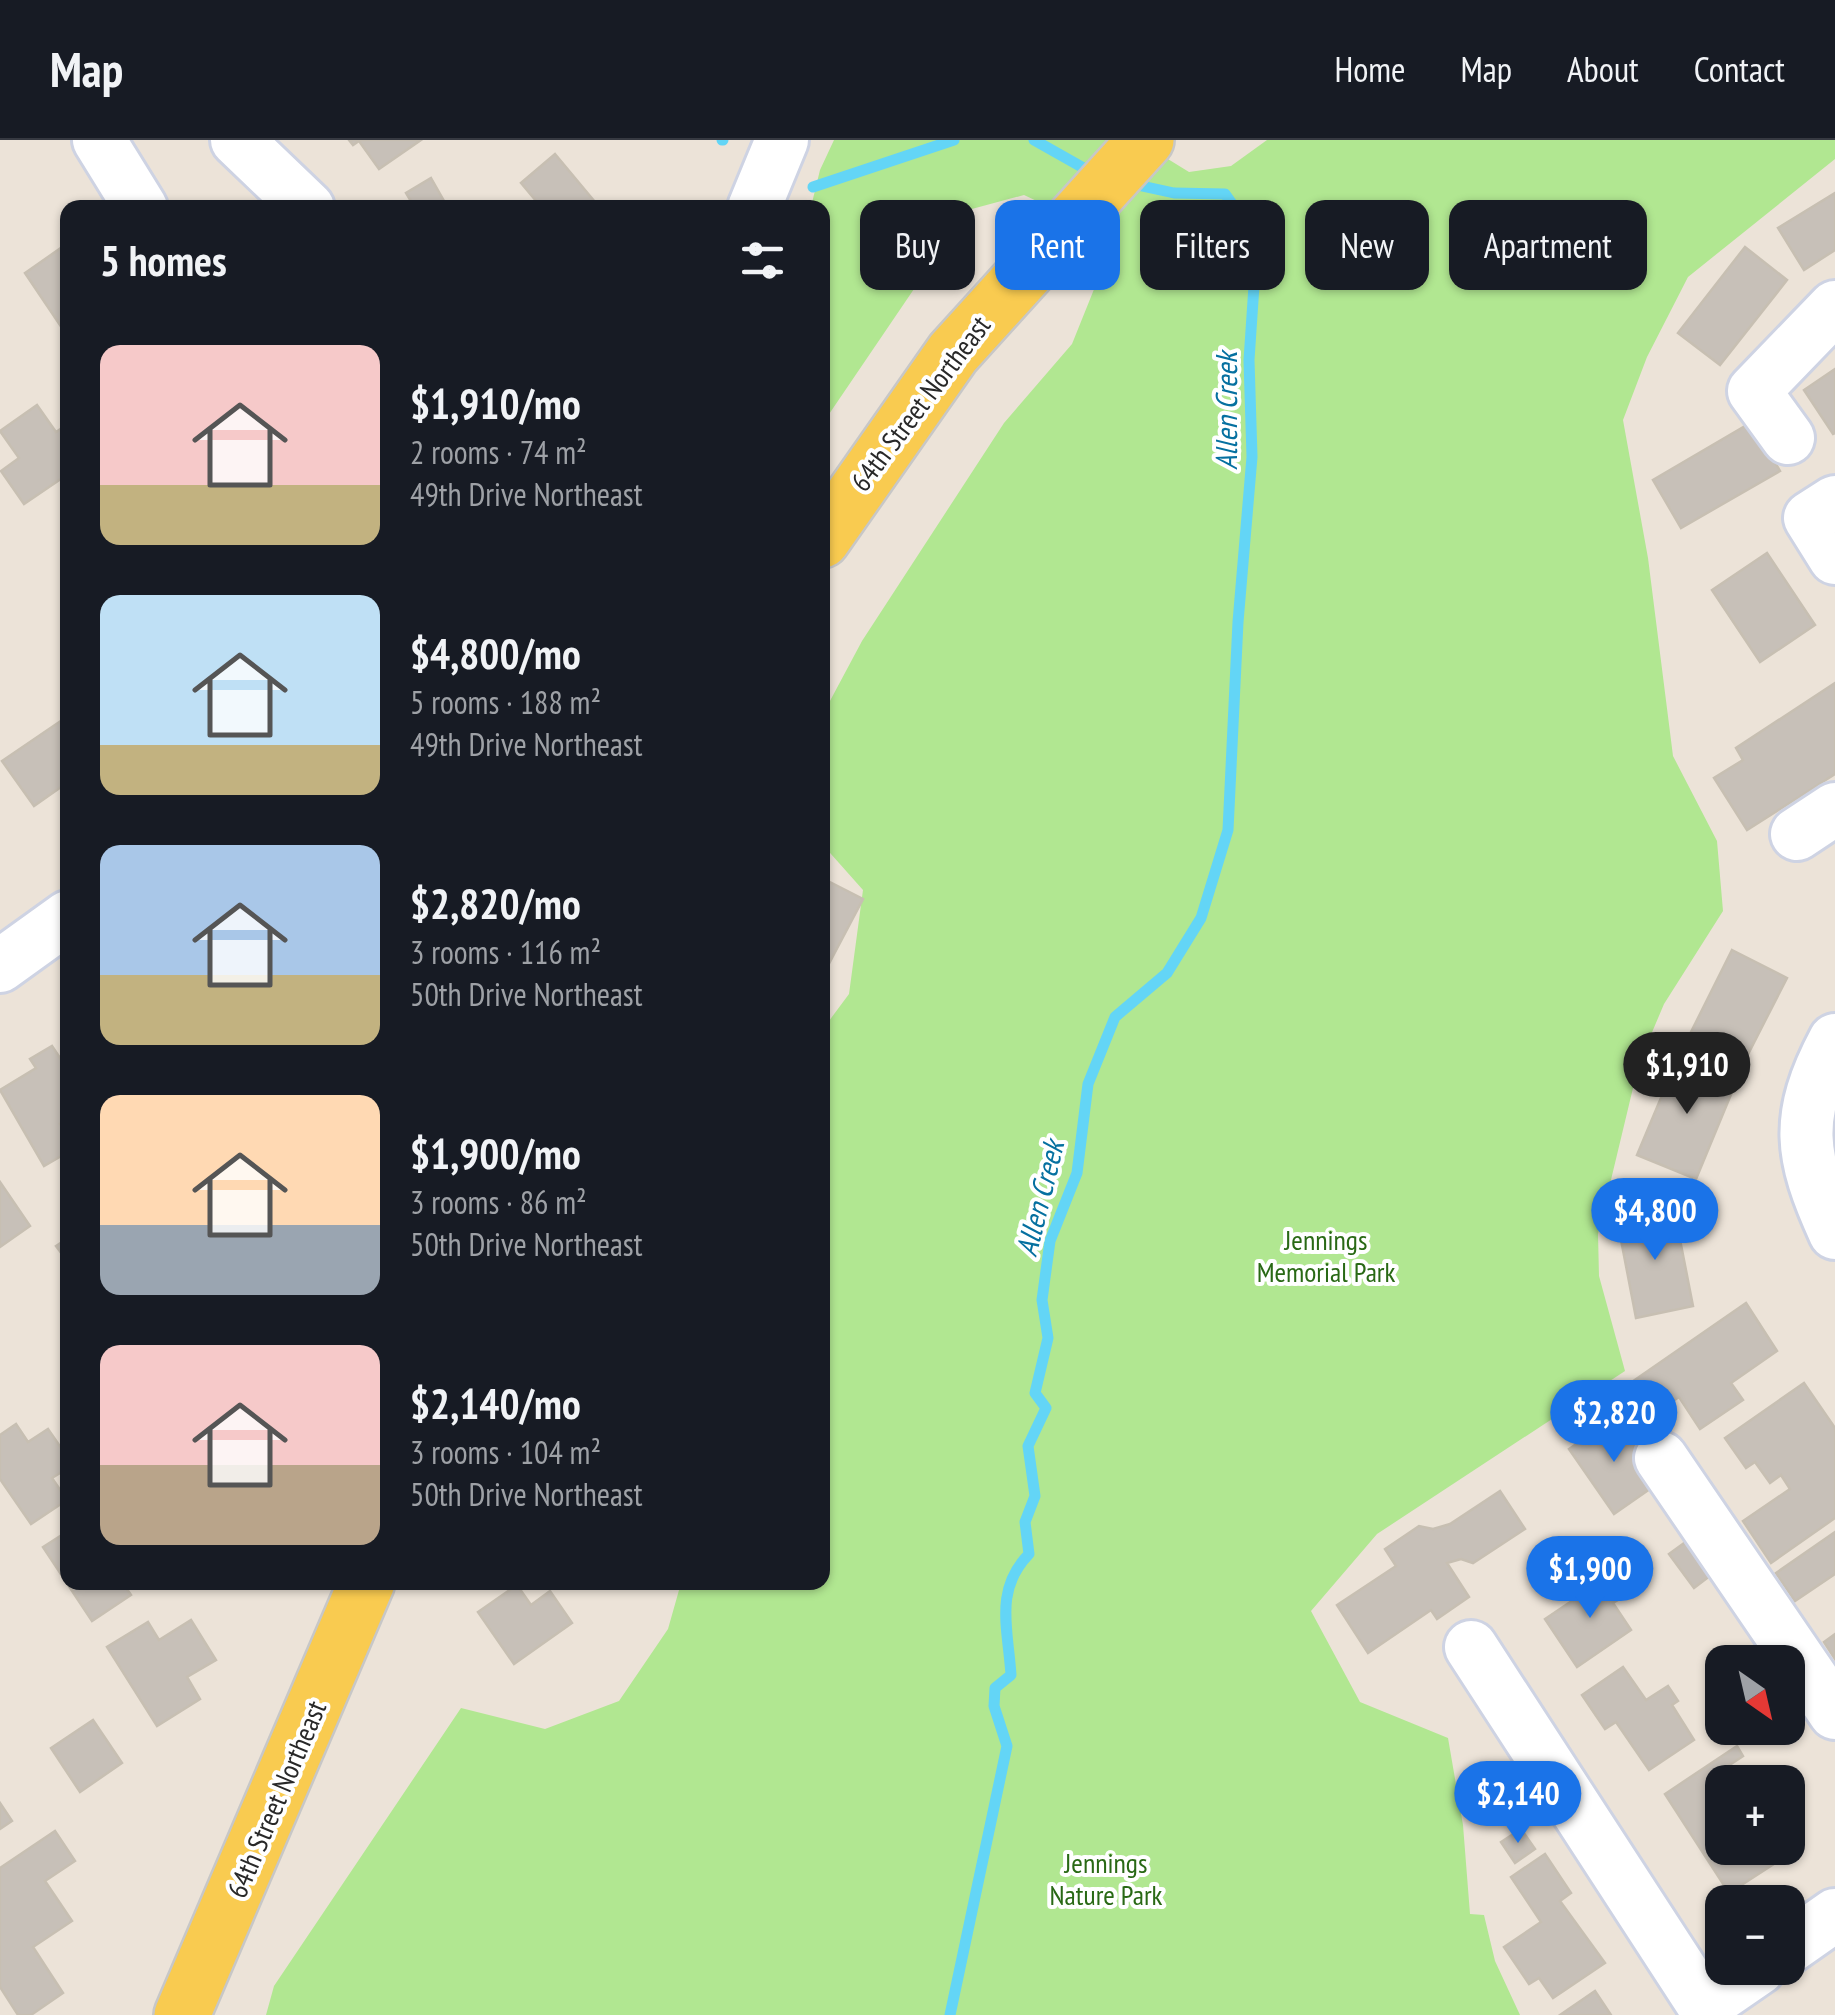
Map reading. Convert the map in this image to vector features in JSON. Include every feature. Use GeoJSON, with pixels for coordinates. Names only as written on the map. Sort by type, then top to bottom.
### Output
{"type":"FeatureCollection","features":[{"type":"Feature","properties":{"kind":"main road","name":"64th Street Northeast"},"geometry":{"type":"LineString","coordinates":[[830,529],[953,352],[1146,140]]}},
{"type":"Feature","properties":{"kind":"main road","name":"64th Street Northeast"},"geometry":{"type":"LineString","coordinates":[[182,2015],[363,1590]]}},
{"type":"Feature","properties":{"kind":"street"},"geometry":{"type":"LineString","coordinates":[[99,140],[136,200]]}},
{"type":"Feature","properties":{"kind":"street"},"geometry":{"type":"LineString","coordinates":[[237,140],[300,200]]}},
{"type":"Feature","properties":{"kind":"street"},"geometry":{"type":"LineString","coordinates":[[757,200],[782,140]]}},
{"type":"Feature","properties":{"kind":"street"},"geometry":{"type":"LineString","coordinates":[[1788,438],[1754,391],[1835,307]]}},
{"type":"Feature","properties":{"kind":"street"},"geometry":{"type":"LineString","coordinates":[[1835,502],[1810,518],[1835,558]]}},
{"type":"Feature","properties":{"kind":"street"},"geometry":{"type":"LineString","coordinates":[[0,966],[60,924]]}},
{"type":"Feature","properties":{"kind":"street"},"geometry":{"type":"LineString","coordinates":[[1835,1040],[1804,1117],[1811,1182],[1835,1233]]}},
{"type":"Feature","properties":{"kind":"street"},"geometry":{"type":"LineString","coordinates":[[1660,1458],[1835,1714]]}},
{"type":"Feature","properties":{"kind":"street"},"geometry":{"type":"LineString","coordinates":[[1470,1647],[1706,2010],[1738,1985]]}},
{"type":"Feature","properties":{"kind":"street"},"geometry":{"type":"LineString","coordinates":[[1805,1936],[1835,1915]]}},
{"type":"Feature","properties":{"kind":"green space"},"geometry":{"type":"Polygon","coordinates":[[[834,140],[1137,140],[1189,172],[1231,166],[1267,140],[1835,140],[1835,159],[1688,277],[1647,357],[1623,420],[1648,558],[1673,756],[1717,841],[1723,911],[1664,1004],[1639,1063],[1598,1234],[1599,1276],[1625,1371],[1377,1534],[1311,1611],[1360,1702],[1448,1738],[1463,1825],[1470,1914],[1484,1915],[1495,1961],[1520,2015],[266,2015],[274,1986],[461,1708],[545,1729],[619,1701],[668,1629],[679,1590],[830,1590],[830,1020],[849,994],[863,890],[830,853],[830,701],[862,641],[1004,423],[1072,344],[1094,290],[1120,290],[1120,200],[1035,200],[1024,195],[975,208],[975,200],[860,200],[860,290],[913,290],[830,413],[830,200],[813,200],[820,170],[834,140]]]}},
{"type":"Feature","properties":{"kind":"building"},"geometry":{"type":"Polygon","coordinates":[[[349,140],[421,140],[379,169],[359,141],[353,145],[349,140]]]}},
{"type":"Feature","properties":{"kind":"building"},"geometry":{"type":"Polygon","coordinates":[[[555,154],[593,200],[535,200],[521,183],[555,154]]]}},
{"type":"Feature","properties":{"kind":"building"},"geometry":{"type":"Polygon","coordinates":[[[431,178],[443,200],[410,200],[406,193],[431,178]]]}},
{"type":"Feature","properties":{"kind":"building"},"geometry":{"type":"Polygon","coordinates":[[[1835,193],[1835,250],[1804,270],[1778,228],[1835,193]]]}},
{"type":"Feature","properties":{"kind":"building"},"geometry":{"type":"Polygon","coordinates":[[[1745,247],[1787,280],[1720,365],[1678,333],[1745,247]]]}},
{"type":"Feature","properties":{"kind":"building"},"geometry":{"type":"Polygon","coordinates":[[[60,249],[60,325],[25,273],[60,249]]]}},
{"type":"Feature","properties":{"kind":"building"},"geometry":{"type":"Polygon","coordinates":[[[1835,369],[1835,433],[1833,434],[1804,390],[1835,369]]]}},
{"type":"Feature","properties":{"kind":"building"},"geometry":{"type":"Polygon","coordinates":[[[37,405],[56,432],[60,429],[60,479],[24,504],[1,471],[19,458],[0,431],[37,405]]]}},
{"type":"Feature","properties":{"kind":"building"},"geometry":{"type":"Polygon","coordinates":[[[1752,422],[1780,471],[1681,528],[1653,480],[1752,422]]]}},
{"type":"Feature","properties":{"kind":"building"},"geometry":{"type":"Polygon","coordinates":[[[1767,553],[1815,625],[1760,662],[1712,590],[1767,553]]]}},
{"type":"Feature","properties":{"kind":"building"},"geometry":{"type":"Polygon","coordinates":[[[1835,683],[1835,774],[1747,830],[1714,778],[1743,760],[1736,748],[1835,683]]]}},
{"type":"Feature","properties":{"kind":"building"},"geometry":{"type":"Polygon","coordinates":[[[60,721],[60,788],[34,806],[2,761],[60,721]]]}},
{"type":"Feature","properties":{"kind":"building"},"geometry":{"type":"Polygon","coordinates":[[[830,882],[863,899],[830,962],[830,882]]]}},
{"type":"Feature","properties":{"kind":"building"},"geometry":{"type":"Polygon","coordinates":[[[1732,950],[1787,978],[1743,1064],[1689,1036],[1732,950]]]}},
{"type":"Feature","properties":{"kind":"building"},"geometry":{"type":"Polygon","coordinates":[[[52,1046],[60,1058],[60,1157],[44,1166],[0,1090],[36,1068],[30,1059],[52,1046]]]}},
{"type":"Feature","properties":{"kind":"building"},"geometry":{"type":"Polygon","coordinates":[[[1679,1055],[1737,1080],[1696,1179],[1637,1155],[1679,1055]]]}},
{"type":"Feature","properties":{"kind":"building"},"geometry":{"type":"Polygon","coordinates":[[[0,1182],[30,1226],[0,1247],[0,1182]]]}},
{"type":"Feature","properties":{"kind":"building"},"geometry":{"type":"Polygon","coordinates":[[[1674,1209],[1693,1306],[1636,1318],[1617,1219],[1674,1209]]]}},
{"type":"Feature","properties":{"kind":"building"},"geometry":{"type":"Polygon","coordinates":[[[1746,1303],[1777,1351],[1731,1383],[1743,1400],[1700,1429],[1679,1397],[1635,1427],[1613,1395],[1746,1303]]]}},
{"type":"Feature","properties":{"kind":"building"},"geometry":{"type":"Polygon","coordinates":[[[1804,1383],[1835,1428],[1835,1518],[1771,1563],[1743,1521],[1790,1489],[1781,1475],[1770,1483],[1755,1462],[1746,1468],[1725,1438],[1804,1383]]]}},
{"type":"Feature","properties":{"kind":"building"},"geometry":{"type":"Polygon","coordinates":[[[1615,1417],[1660,1482],[1614,1514],[1569,1449],[1615,1417]]]}},
{"type":"Feature","properties":{"kind":"building"},"geometry":{"type":"Polygon","coordinates":[[[16,1424],[28,1442],[48,1429],[60,1446],[60,1473],[52,1478],[60,1490],[60,1505],[31,1524],[0,1479],[0,1435],[16,1424]]]}},
{"type":"Feature","properties":{"kind":"building"},"geometry":{"type":"Polygon","coordinates":[[[1500,1491],[1525,1529],[1473,1563],[1461,1559],[1447,1563],[1469,1597],[1437,1619],[1431,1610],[1368,1653],[1337,1605],[1396,1566],[1385,1549],[1419,1526],[1433,1529],[1450,1524],[1500,1491]]]}},
{"type":"Feature","properties":{"kind":"building"},"geometry":{"type":"Polygon","coordinates":[[[1835,1532],[1835,1574],[1795,1601],[1776,1573],[1835,1532]]]}},
{"type":"Feature","properties":{"kind":"building"},"geometry":{"type":"Polygon","coordinates":[[[60,1536],[60,1573],[43,1547],[60,1536]]]}},
{"type":"Feature","properties":{"kind":"building"},"geometry":{"type":"Polygon","coordinates":[[[1691,1538],[1715,1572],[1694,1588],[1669,1554],[1691,1538]]]}},
{"type":"Feature","properties":{"kind":"building"},"geometry":{"type":"Polygon","coordinates":[[[1603,1571],[1621,1598],[1613,1603],[1631,1630],[1577,1667],[1545,1619],[1585,1592],[1581,1586],[1603,1571]]]}},
{"type":"Feature","properties":{"kind":"building"},"geometry":{"type":"Polygon","coordinates":[[[71,1590],[128,1590],[131,1595],[92,1621],[71,1590]]]}},
{"type":"Feature","properties":{"kind":"building"},"geometry":{"type":"Polygon","coordinates":[[[510,1590],[520,1590],[531,1605],[550,1591],[572,1623],[514,1664],[478,1612],[510,1590]]]}},
{"type":"Feature","properties":{"kind":"building"},"geometry":{"type":"Polygon","coordinates":[[[191,1620],[216,1660],[187,1677],[200,1699],[157,1726],[107,1647],[148,1622],[159,1640],[191,1620]]]}},
{"type":"Feature","properties":{"kind":"building"},"geometry":{"type":"Polygon","coordinates":[[[1835,1634],[1835,1659],[1824,1642],[1835,1634]]]}},
{"type":"Feature","properties":{"kind":"building"},"geometry":{"type":"Polygon","coordinates":[[[1623,1667],[1646,1700],[1668,1686],[1678,1701],[1672,1705],[1694,1740],[1649,1770],[1616,1722],[1605,1729],[1582,1695],[1623,1667]]]}},
{"type":"Feature","properties":{"kind":"building"},"geometry":{"type":"Polygon","coordinates":[[[93,1720],[122,1763],[80,1792],[51,1748],[93,1720]]]}},
{"type":"Feature","properties":{"kind":"building"},"geometry":{"type":"Polygon","coordinates":[[[1737,1746],[1743,1756],[1730,1765],[1708,1765],[1737,1746]]]}},
{"type":"Feature","properties":{"kind":"building"},"geometry":{"type":"Polygon","coordinates":[[[1705,1767],[1705,1856],[1665,1794],[1705,1767]]]}},
{"type":"Feature","properties":{"kind":"building"},"geometry":{"type":"Polygon","coordinates":[[[0,1803],[12,1821],[0,1829],[0,1803]]]}},
{"type":"Feature","properties":{"kind":"building"},"geometry":{"type":"Polygon","coordinates":[[[1521,1829],[1535,1849],[1515,1863],[1501,1842],[1521,1829]]]}},
{"type":"Feature","properties":{"kind":"building"},"geometry":{"type":"Polygon","coordinates":[[[55,1831],[75,1861],[45,1881],[72,1921],[33,1947],[63,1993],[31,2015],[18,2015],[0,1987],[0,1868],[55,1831]]]}},
{"type":"Feature","properties":{"kind":"building"},"geometry":{"type":"Polygon","coordinates":[[[1545,1854],[1571,1893],[1560,1901],[1605,1963],[1553,1998],[1539,1978],[1529,1984],[1504,1947],[1541,1922],[1511,1877],[1545,1854]]]}},
{"type":"Feature","properties":{"kind":"building"},"geometry":{"type":"Polygon","coordinates":[[[1711,1865],[1772,1865],[1741,1885],[1724,1885],[1711,1865]]]}},
{"type":"Feature","properties":{"kind":"building"},"geometry":{"type":"Polygon","coordinates":[[[1595,1991],[1611,2015],[1560,2015],[1595,1991]]]}},
{"type":"Feature","properties":{"kind":"waterway","name":"Allen Creek"},"geometry":{"type":"LineString","coordinates":[[813,187],[954,140]]}},
{"type":"Feature","properties":{"kind":"waterway","name":"Allen Creek"},"geometry":{"type":"LineString","coordinates":[[1034,140],[1096,175]]}},
{"type":"Feature","properties":{"kind":"waterway","name":"Allen Creek"},"geometry":{"type":"LineString","coordinates":[[950,2015],[1007,1746],[994,1706],[995,1688],[1011,1675],[1007,1596],[1011,1581],[1029,1554],[1025,1522],[1035,1496],[1028,1446],[1046,1408],[1035,1393],[1048,1338],[1042,1300],[1050,1241],[1077,1173],[1088,1084],[1115,1017],[1167,973],[1201,918],[1228,830],[1238,622],[1252,457],[1249,360],[1256,256],[1249,228],[1225,194],[1174,193],[1128,183]]}},
{"type":"Feature","properties":{"kind":"park label","name":"Jennings Memorial Park"},"geometry":{"type":"Point","coordinates":[1326,1255]}},
{"type":"Feature","properties":{"kind":"park label","name":"Jennings Nature Park"},"geometry":{"type":"Point","coordinates":[1106,1878]}}]}
